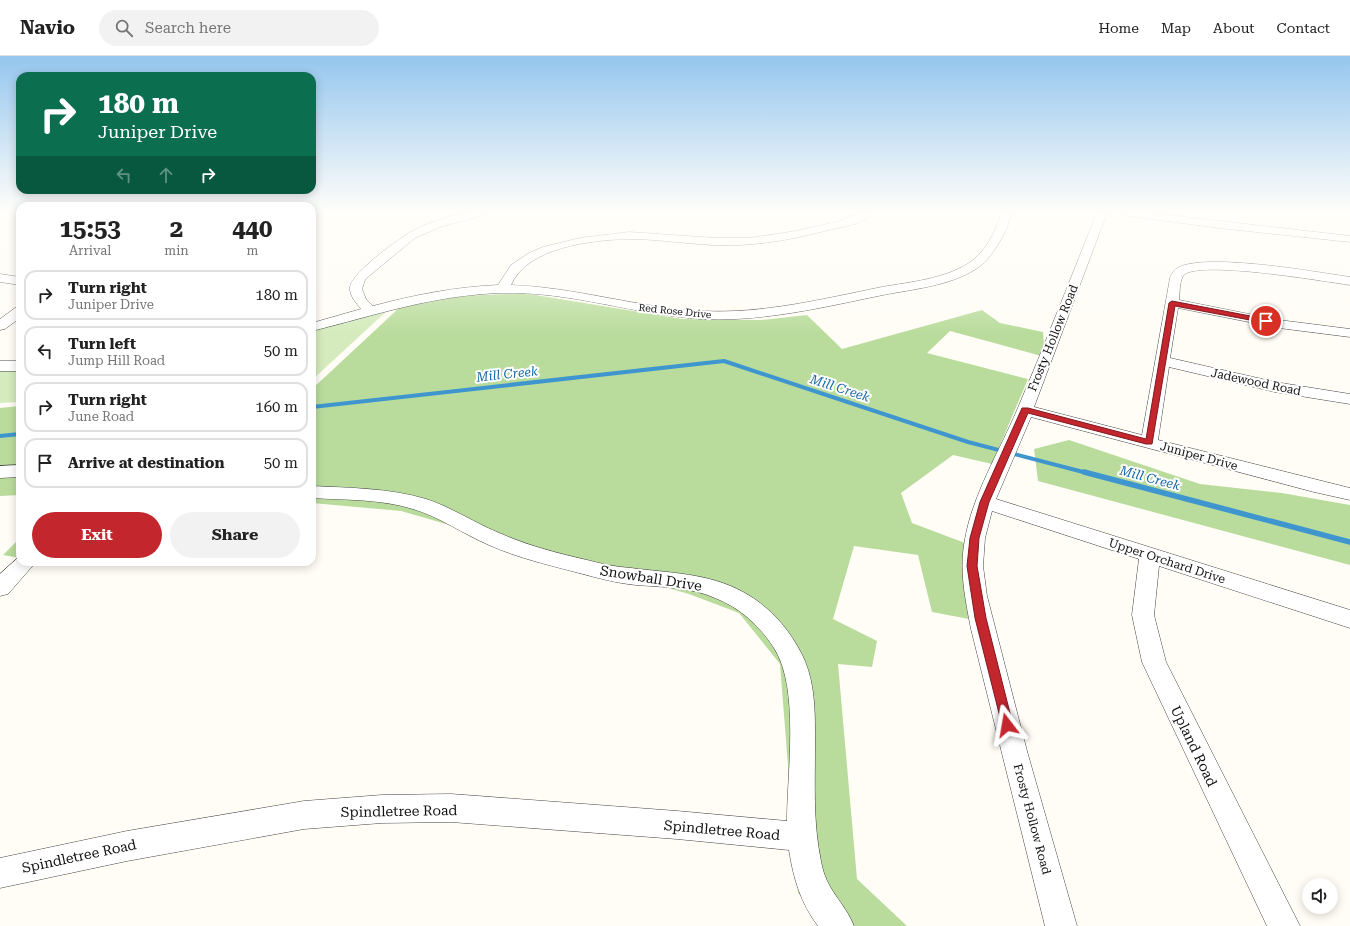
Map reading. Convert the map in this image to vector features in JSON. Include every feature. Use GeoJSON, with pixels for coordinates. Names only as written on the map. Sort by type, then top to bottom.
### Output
{"type":"FeatureCollection","features":[{"type":"Feature","properties":{"kind":"street"},"geometry":{"type":"LineString","coordinates":[[370,311],[360,300],[356,289],[359,279],[388,254]]}},
{"type":"Feature","properties":{"kind":"street"},"geometry":{"type":"LineString","coordinates":[[503,288],[508,276],[514,269],[525,260],[540,254]]}},
{"type":"Feature","properties":{"kind":"street","name":"Red Rose Drive"},"geometry":{"type":"LineString","coordinates":[[316,325],[428,296],[503,288],[542,290],[655,311],[723,315],[776,312],[931,281],[966,269],[980,259],[984,254]]}},
{"type":"Feature","properties":{"kind":"street","name":"Frosty Hollow Road"},"geometry":{"type":"LineString","coordinates":[[1061,926],[1014,751],[976,596],[972,566],[975,538],[985,502],[1025,410],[1086,254]]}},
{"type":"Feature","properties":{"kind":"street"},"geometry":{"type":"LineString","coordinates":[[1149,443],[1177,274],[1186,269],[1195,267],[1215,266],[1238,267],[1350,281]]}},
{"type":"Feature","properties":{"kind":"street"},"geometry":{"type":"LineString","coordinates":[[0,278],[16,280]]}},
{"type":"Feature","properties":{"kind":"street"},"geometry":{"type":"LineString","coordinates":[[1172,303],[1271,322],[1350,333]]}},
{"type":"Feature","properties":{"kind":"street"},"geometry":{"type":"LineString","coordinates":[[0,326],[16,314]]}},
{"type":"Feature","properties":{"kind":"street","name":"Jadewood Road"},"geometry":{"type":"LineString","coordinates":[[1163,362],[1275,387],[1350,399]]}},
{"type":"Feature","properties":{"kind":"street"},"geometry":{"type":"LineString","coordinates":[[0,366],[16,366]]}},
{"type":"Feature","properties":{"kind":"street","name":"Juniper Drive"},"geometry":{"type":"LineString","coordinates":[[1025,410],[1350,494]]}},
{"type":"Feature","properties":{"kind":"street"},"geometry":{"type":"LineString","coordinates":[[0,472],[16,472]]}},
{"type":"Feature","properties":{"kind":"street","name":"Snowball Drive"},"geometry":{"type":"LineString","coordinates":[[316,492],[384,496],[410,501],[448,516],[479,533],[517,548],[552,559],[618,574],[679,580],[707,586],[724,592],[748,605],[767,622],[783,643],[793,662],[799,688],[802,722],[802,837],[808,874],[819,900],[838,926]]}},
{"type":"Feature","properties":{"kind":"street","name":"Upper Orchard Drive"},"geometry":{"type":"LineString","coordinates":[[985,502],[1350,620]]}},
{"type":"Feature","properties":{"kind":"street","name":"Upland Road"},"geometry":{"type":"LineString","coordinates":[[1150,555],[1143,615],[1154,662],[1284,926]]}},
{"type":"Feature","properties":{"kind":"street"},"geometry":{"type":"LineString","coordinates":[[0,588],[20,566]]}},
{"type":"Feature","properties":{"kind":"street","name":"Spindletree Road"},"geometry":{"type":"LineString","coordinates":[[0,873],[126,846],[304,814],[382,809],[451,808],[677,825],[802,837]]}},
{"type":"Feature","properties":{"kind":"green space"},"geometry":{"type":"Polygon","coordinates":[[[523,293],[682,319],[761,320],[807,315],[842,349],[982,310],[1000,323],[1043,332],[1045,357],[950,331],[927,353],[1028,379],[992,464],[953,455],[901,493],[912,523],[965,543],[974,620],[932,612],[918,555],[854,546],[833,619],[877,641],[872,667],[838,664],[857,879],[907,926],[824,926],[798,893],[780,664],[739,613],[689,594],[401,511],[316,503],[316,385],[399,308],[462,296],[523,293]]]}},
{"type":"Feature","properties":{"kind":"green space"},"geometry":{"type":"Polygon","coordinates":[[[390,308],[316,376],[316,323],[390,308]]]}},
{"type":"Feature","properties":{"kind":"green space"},"geometry":{"type":"Polygon","coordinates":[[[0,367],[16,367],[16,402],[0,403],[0,367]]]}},
{"type":"Feature","properties":{"kind":"green space"},"geometry":{"type":"Polygon","coordinates":[[[16,406],[16,495],[0,496],[0,408],[16,406]]]}},
{"type":"Feature","properties":{"kind":"green space"},"geometry":{"type":"Polygon","coordinates":[[[1069,440],[1200,484],[1282,493],[1350,505],[1350,565],[1038,481],[1034,449],[1069,440]]]}},
{"type":"Feature","properties":{"kind":"green space"},"geometry":{"type":"Polygon","coordinates":[[[16,542],[16,557],[3,555],[16,542]]]}},
{"type":"Feature","properties":{"kind":"waterway","name":"Mill Creek"},"geometry":{"type":"LineString","coordinates":[[316,407],[724,361],[968,442],[1087,473]]}},
{"type":"Feature","properties":{"kind":"waterway","name":"Mill Creek"},"geometry":{"type":"LineString","coordinates":[[0,436],[16,434]]}},
{"type":"Feature","properties":{"kind":"waterway","name":"Mill Creek"},"geometry":{"type":"LineString","coordinates":[[1084,472],[1350,542]]}},
{"type":"Feature","properties":{"kind":"route"},"geometry":{"type":"LineString","coordinates":[[1007,725],[976,596],[972,566],[975,538],[985,502],[1025,410],[1149,443],[1172,303],[1266,321]]}}]}
